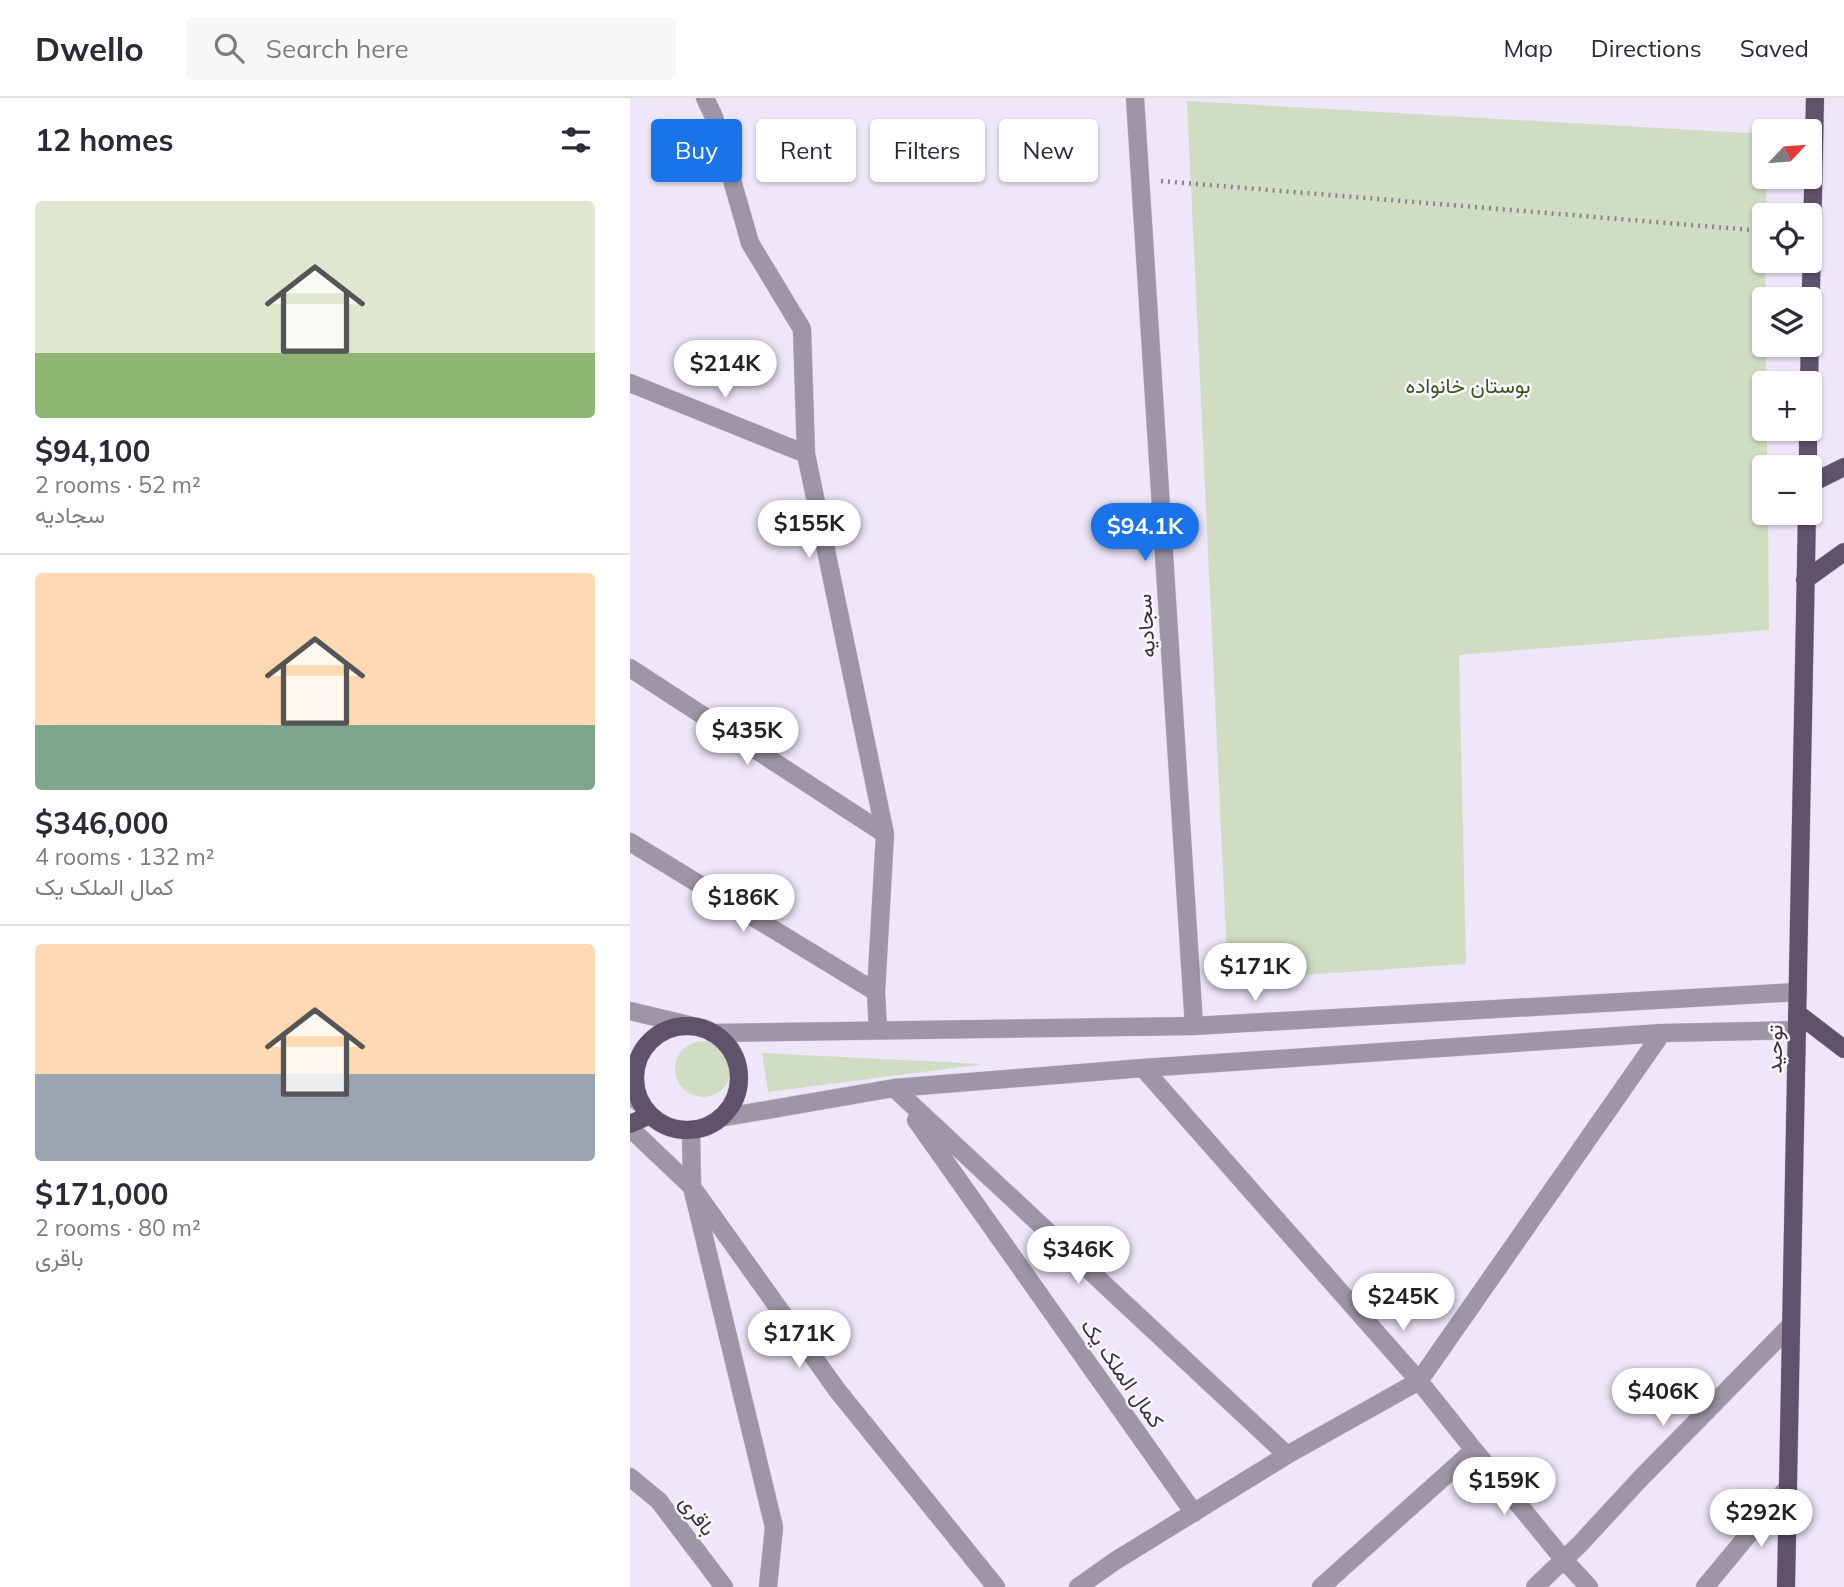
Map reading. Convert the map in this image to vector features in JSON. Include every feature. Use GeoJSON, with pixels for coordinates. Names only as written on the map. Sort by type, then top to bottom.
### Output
{"type":"FeatureCollection","features":[{"type":"Feature","properties":{"kind":"main road"},"geometry":{"type":"LineString","coordinates":[[1809,371],[1815,98]]}},
{"type":"Feature","properties":{"kind":"main road"},"geometry":{"type":"LineString","coordinates":[[1822,478],[1844,467]]}},
{"type":"Feature","properties":{"kind":"main road","name":"توحید"},"geometry":{"type":"LineString","coordinates":[[1786,1587],[1807,525]]}},
{"type":"Feature","properties":{"kind":"main road"},"geometry":{"type":"LineString","coordinates":[[1805,580],[1844,552]]}},
{"type":"Feature","properties":{"kind":"main road"},"geometry":{"type":"LineString","coordinates":[[1797,1021],[1844,1049]]}},
{"type":"Feature","properties":{"kind":"main road"},"geometry":{"type":"LineString","coordinates":[[678,1026],[693,1026],[713,1033],[726,1044],[735,1058],[737,1090],[731,1105],[720,1118],[707,1126],[691,1130],[668,1126],[641,1105],[634,1077],[643,1050],[652,1038],[678,1026]]}},
{"type":"Feature","properties":{"kind":"main road"},"geometry":{"type":"LineString","coordinates":[[630,1126],[641,1105]]}},
{"type":"Feature","properties":{"kind":"street"},"geometry":{"type":"LineString","coordinates":[[705,98],[714,117],[750,243],[803,329],[806,454],[885,834],[876,992],[878,1030]]}},
{"type":"Feature","properties":{"kind":"street","name":"سجادیه"},"geometry":{"type":"LineString","coordinates":[[1135,98],[1194,1026]]}},
{"type":"Feature","properties":{"kind":"street"},"geometry":{"type":"LineString","coordinates":[[630,383],[806,454]]}},
{"type":"Feature","properties":{"kind":"street"},"geometry":{"type":"LineString","coordinates":[[630,668],[885,834]]}},
{"type":"Feature","properties":{"kind":"street"},"geometry":{"type":"LineString","coordinates":[[630,842],[876,992]]}},
{"type":"Feature","properties":{"kind":"street"},"geometry":{"type":"LineString","coordinates":[[713,1033],[1194,1026],[1798,992]]}},
{"type":"Feature","properties":{"kind":"street"},"geometry":{"type":"LineString","coordinates":[[630,1011],[693,1026]]}},
{"type":"Feature","properties":{"kind":"street"},"geometry":{"type":"LineString","coordinates":[[720,1118],[894,1088],[1797,1021]]}},
{"type":"Feature","properties":{"kind":"street"},"geometry":{"type":"LineString","coordinates":[[1078,1587],[1115,1561],[1287,1455],[1419,1381],[1662,1032]]}},
{"type":"Feature","properties":{"kind":"street"},"geometry":{"type":"LineString","coordinates":[[1143,1068],[1419,1381],[1588,1587]]}},
{"type":"Feature","properties":{"kind":"street"},"geometry":{"type":"LineString","coordinates":[[894,1088],[1287,1455]]}},
{"type":"Feature","properties":{"kind":"street","name":"کمال الملک یک"},"geometry":{"type":"LineString","coordinates":[[894,1088],[1194,1513]]}},
{"type":"Feature","properties":{"kind":"street"},"geometry":{"type":"LineString","coordinates":[[630,1126],[692,1187],[837,1390],[996,1587]]}},
{"type":"Feature","properties":{"kind":"street"},"geometry":{"type":"LineString","coordinates":[[691,1130],[692,1187],[775,1527],[768,1587]]}},
{"type":"Feature","properties":{"kind":"street"},"geometry":{"type":"LineString","coordinates":[[1535,1587],[1791,1325]]}},
{"type":"Feature","properties":{"kind":"street"},"geometry":{"type":"LineString","coordinates":[[1321,1587],[1474,1450]]}},
{"type":"Feature","properties":{"kind":"street","name":"باقری"},"geometry":{"type":"LineString","coordinates":[[630,1477],[659,1501],[724,1587]]}},
{"type":"Feature","properties":{"kind":"street"},"geometry":{"type":"LineString","coordinates":[[1705,1587],[1788,1487]]}},
{"type":"Feature","properties":{"kind":"path"},"geometry":{"type":"LineString","coordinates":[[1140,179],[1752,230]]}},
{"type":"Feature","properties":{"kind":"green space","name":"بوستان خانواده"},"geometry":{"type":"Polygon","coordinates":[[[1187,101],[1752,133],[1752,189],[1767,189],[1766,203],[1752,203],[1752,273],[1765,273],[1766,287],[1752,287],[1752,357],[1766,357],[1766,371],[1752,371],[1752,441],[1767,441],[1767,455],[1752,455],[1752,525],[1768,525],[1769,630],[1459,655],[1466,964],[1228,980],[1187,101]]]}},
{"type":"Feature","properties":{"kind":"green space"},"geometry":{"type":"Polygon","coordinates":[[[703,1041],[714,1043],[723,1049],[729,1058],[729,1080],[723,1089],[714,1095],[703,1097],[692,1095],[683,1089],[677,1080],[675,1069],[677,1058],[683,1049],[692,1043],[703,1041]]]}},
{"type":"Feature","properties":{"kind":"green space"},"geometry":{"type":"Polygon","coordinates":[[[762,1053],[984,1064],[768,1092],[762,1053]]]}}]}
